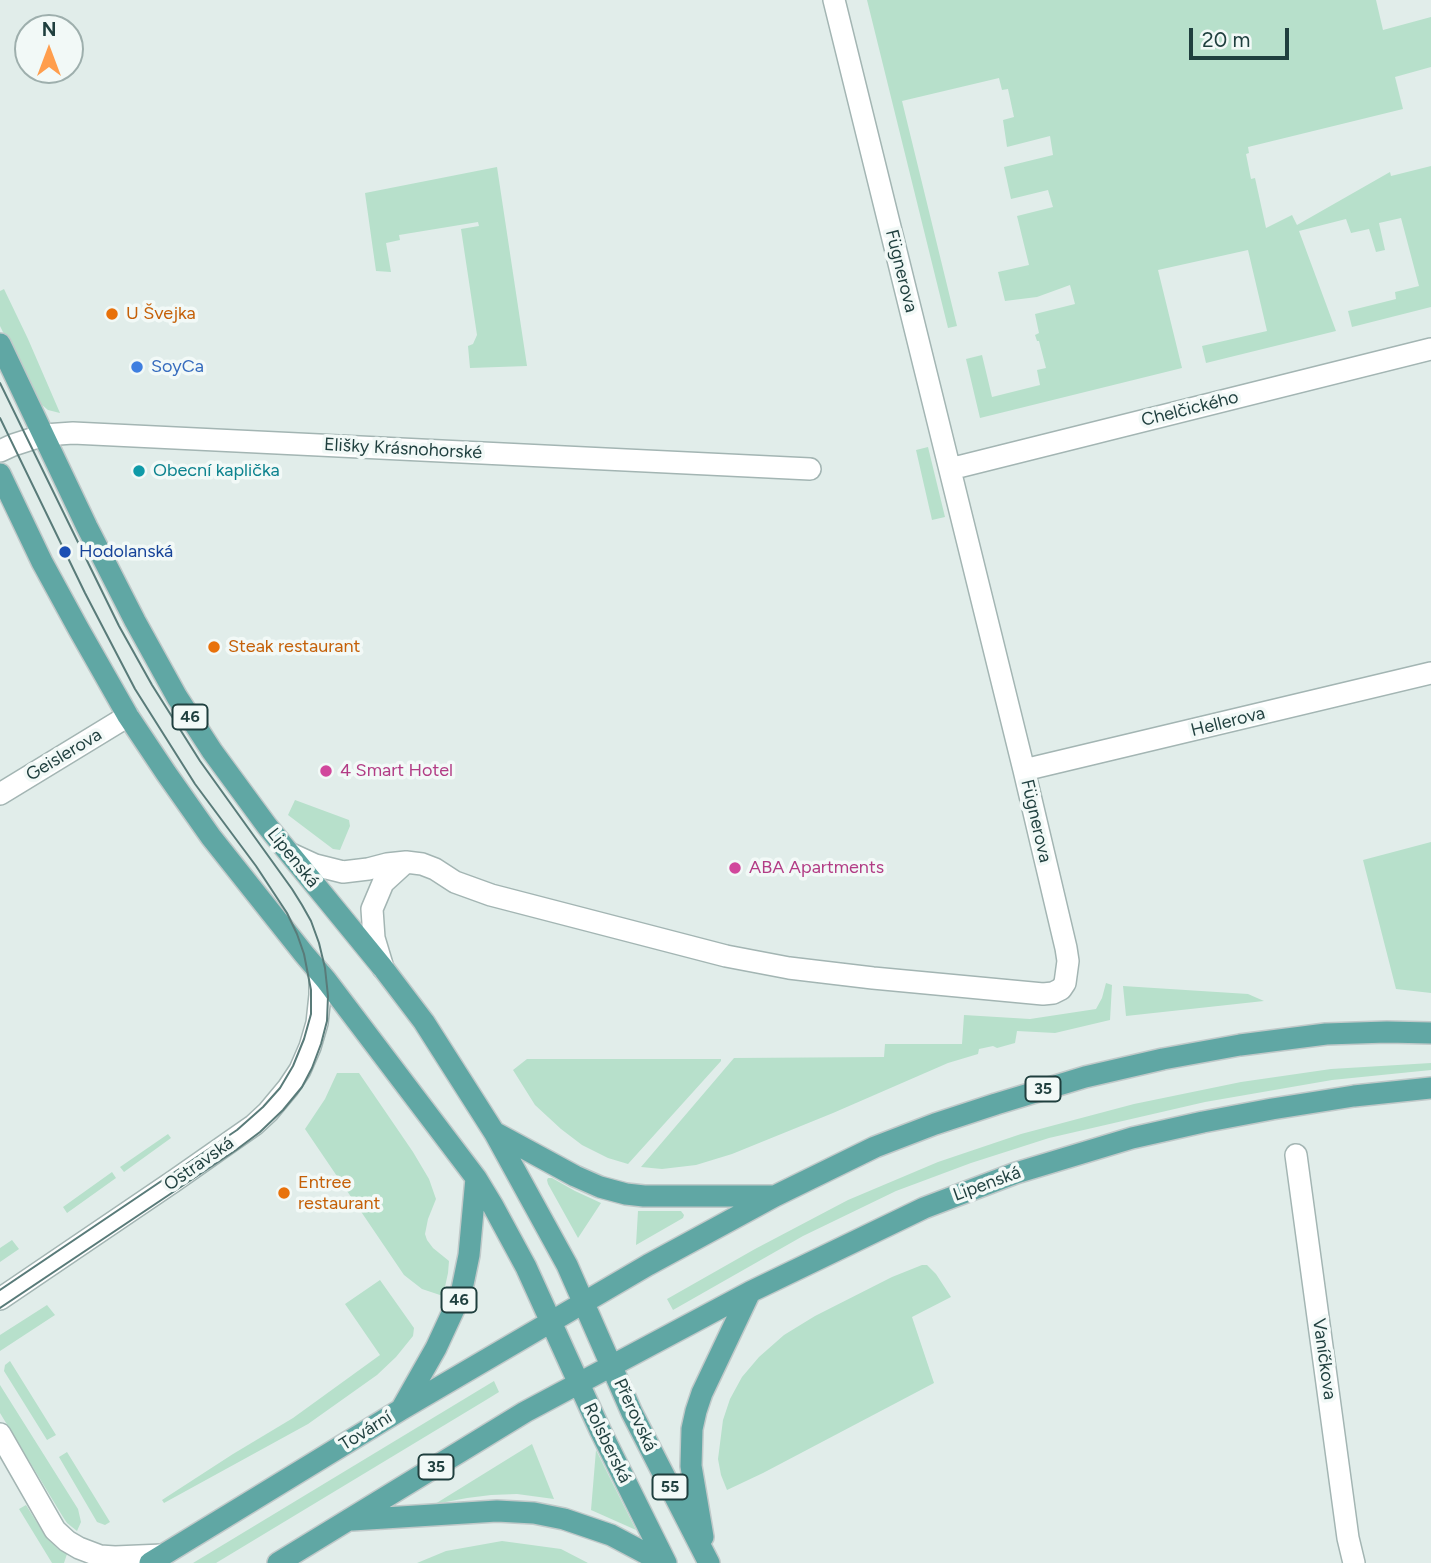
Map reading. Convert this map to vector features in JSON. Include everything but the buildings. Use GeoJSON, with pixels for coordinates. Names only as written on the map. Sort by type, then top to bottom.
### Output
{"type":"FeatureCollection","features":[{"type":"Feature","properties":{"kind":"main road","name":"Lipenská"},"geometry":{"type":"LineString","coordinates":[[0,344],[93,539],[177,697],[212,751],[267,825],[424,1022],[494,1132],[567,1265],[584,1302]]}},
{"type":"Feature","properties":{"kind":"main road"},"geometry":{"type":"LineString","coordinates":[[0,474],[42,562],[128,716]]}},
{"type":"Feature","properties":{"kind":"main road","name":"Rolsberská"},"geometry":{"type":"LineString","coordinates":[[128,716],[211,837],[320,973],[476,1178],[526,1267],[600,1430],[665,1563]]}},
{"type":"Feature","properties":{"kind":"main road","name":"35"},"geometry":{"type":"LineString","coordinates":[[584,1302],[775,1196],[875,1147],[935,1124],[1084,1077],[1163,1059],[1240,1045],[1338,1033],[1431,1033]]}},
{"type":"Feature","properties":{"kind":"main road","name":"Lipenská"},"geometry":{"type":"LineString","coordinates":[[579,1384],[750,1292],[925,1208],[1005,1177],[1132,1138],[1272,1109],[1353,1096],[1431,1088]]}},
{"type":"Feature","properties":{"kind":"main road"},"geometry":{"type":"LineString","coordinates":[[494,1132],[575,1176],[626,1194],[775,1196]]}},
{"type":"Feature","properties":{"kind":"main road","name":"46"},"geometry":{"type":"LineString","coordinates":[[402,1409],[436,1348],[461,1294],[469,1255],[476,1178]]}},
{"type":"Feature","properties":{"kind":"main road"},"geometry":{"type":"LineString","coordinates":[[708,1561],[691,1466],[692,1429],[702,1393],[750,1292]]}},
{"type":"Feature","properties":{"kind":"main road","name":"Tovární"},"geometry":{"type":"LineString","coordinates":[[156,1559],[584,1302]]}},
{"type":"Feature","properties":{"kind":"main road","name":"Přerovská"},"geometry":{"type":"LineString","coordinates":[[584,1302],[636,1420],[708,1561]]}},
{"type":"Feature","properties":{"kind":"main road","name":"35"},"geometry":{"type":"LineString","coordinates":[[278,1563],[526,1412],[579,1384]]}},
{"type":"Feature","properties":{"kind":"main road"},"geometry":{"type":"LineString","coordinates":[[347,1521],[497,1511],[534,1513],[564,1519],[611,1535],[665,1563]]}},
{"type":"Feature","properties":{"kind":"street","name":"Fügnerova"},"geometry":{"type":"LineString","coordinates":[[290,854],[315,865],[343,872],[406,862],[422,864],[464,886],[491,895],[747,960],[789,968],[1043,994],[1061,989],[1065,983],[1068,961],[1066,948],[834,0]]}},
{"type":"Feature","properties":{"kind":"street","name":"Chelčického"},"geometry":{"type":"LineString","coordinates":[[950,468],[1431,349]]}},
{"type":"Feature","properties":{"kind":"street","name":"Elišky Krásnohorské"},"geometry":{"type":"LineString","coordinates":[[0,451],[44,436],[73,433],[810,468]]}},
{"type":"Feature","properties":{"kind":"street","name":"Hellerova"},"geometry":{"type":"LineString","coordinates":[[1024,771],[1431,673]]}},
{"type":"Feature","properties":{"kind":"street","name":"Geislerova"},"geometry":{"type":"LineString","coordinates":[[0,794],[128,716]]}},
{"type":"Feature","properties":{"kind":"street"},"geometry":{"type":"LineString","coordinates":[[383,968],[374,938],[372,909],[383,883],[406,862]]}},
{"type":"Feature","properties":{"kind":"street","name":"Ostravská"},"geometry":{"type":"LineString","coordinates":[[0,1299],[186,1173],[268,1112],[300,1070],[310,1047],[317,1023],[320,973]]}},
{"type":"Feature","properties":{"kind":"street","name":"Vaníčkova"},"geometry":{"type":"LineString","coordinates":[[1296,1155],[1348,1538],[1354,1563]]}},
{"type":"Feature","properties":{"kind":"street"},"geometry":{"type":"LineString","coordinates":[[0,1434],[55,1530],[67,1541],[100,1556],[156,1559]]}},
{"type":"Feature","properties":{"kind":"green space"},"geometry":{"type":"Polygon","coordinates":[[[867,0],[1376,0],[1383,30],[1431,17],[1431,67],[1395,77],[1403,109],[1248,147],[1249,153],[1246,154],[1251,179],[1255,178],[1266,228],[1292,215],[1297,225],[1390,172],[1391,176],[1431,166],[1431,307],[1352,327],[1348,311],[1396,299],[1395,292],[1419,286],[1401,218],[1379,223],[1385,250],[1376,252],[1369,229],[1351,233],[1346,219],[1299,231],[1336,331],[1206,363],[1202,346],[1267,331],[1248,250],[1158,270],[1182,368],[980,418],[966,359],[982,355],[992,397],[1040,385],[1037,370],[1046,368],[1035,335],[1039,333],[1035,314],[1075,304],[1070,285],[1037,297],[1005,301],[998,272],[1029,265],[1017,216],[1053,207],[1048,190],[1011,199],[1004,167],[1053,155],[1050,136],[1007,147],[1003,120],[1014,117],[1008,89],[1002,90],[999,78],[902,101],[957,326],[948,328],[867,0]]]}},
{"type":"Feature","properties":{"kind":"green space"},"geometry":{"type":"Polygon","coordinates":[[[497,167],[527,366],[470,368],[468,346],[473,344],[477,335],[461,229],[479,226],[478,222],[399,235],[400,240],[386,243],[391,272],[376,271],[365,193],[497,167]]]}},
{"type":"Feature","properties":{"kind":"green space"},"geometry":{"type":"Polygon","coordinates":[[[4,289],[60,413],[48,410],[37,401],[0,326],[0,291],[4,289]]]}},
{"type":"Feature","properties":{"kind":"green space"},"geometry":{"type":"Polygon","coordinates":[[[928,447],[945,517],[932,520],[916,450],[928,447]]]}},
{"type":"Feature","properties":{"kind":"green space"},"geometry":{"type":"Polygon","coordinates":[[[295,800],[349,820],[350,826],[340,850],[333,849],[288,815],[295,800]]]}},
{"type":"Feature","properties":{"kind":"green space"},"geometry":{"type":"Polygon","coordinates":[[[1431,842],[1431,993],[1396,989],[1363,860],[1431,842]]]}},
{"type":"Feature","properties":{"kind":"green space"},"geometry":{"type":"Polygon","coordinates":[[[1106,983],[1112,985],[1110,1020],[1055,1033],[1017,1031],[1015,1043],[979,1049],[978,1054],[948,1063],[732,1154],[696,1165],[662,1169],[641,1167],[734,1058],[884,1057],[885,1044],[962,1044],[964,1015],[1030,1019],[1096,1009],[1106,983]]]}},
{"type":"Feature","properties":{"kind":"green space"},"geometry":{"type":"Polygon","coordinates":[[[1123,986],[1248,994],[1264,1001],[1126,1016],[1123,986]]]}},
{"type":"Feature","properties":{"kind":"green space"},"geometry":{"type":"Polygon","coordinates":[[[527,1059],[721,1061],[628,1164],[582,1145],[535,1105],[513,1070],[527,1059]]]}},
{"type":"Feature","properties":{"kind":"green space"},"geometry":{"type":"Polygon","coordinates":[[[1431,1063],[1431,1070],[1332,1080],[1205,1102],[1049,1138],[896,1191],[803,1236],[673,1310],[667,1299],[848,1200],[938,1162],[1021,1134],[1134,1104],[1241,1082],[1331,1069],[1431,1063]]]}},
{"type":"Feature","properties":{"kind":"green space"},"geometry":{"type":"Polygon","coordinates":[[[337,1073],[359,1073],[429,1179],[436,1199],[425,1234],[433,1248],[449,1261],[443,1296],[422,1289],[404,1275],[305,1129],[325,1099],[337,1073]]]}},
{"type":"Feature","properties":{"kind":"green space"},"geometry":{"type":"Polygon","coordinates":[[[168,1134],[171,1138],[124,1172],[120,1167],[168,1134]]]}},
{"type":"Feature","properties":{"kind":"green space"},"geometry":{"type":"Polygon","coordinates":[[[112,1172],[116,1178],[67,1213],[63,1207],[112,1172]]]}},
{"type":"Feature","properties":{"kind":"green space"},"geometry":{"type":"Polygon","coordinates":[[[548,1178],[601,1203],[578,1238],[548,1184],[548,1178]]]}},
{"type":"Feature","properties":{"kind":"green space"},"geometry":{"type":"Polygon","coordinates":[[[638,1211],[681,1211],[684,1215],[636,1245],[638,1211]]]}},
{"type":"Feature","properties":{"kind":"green space"},"geometry":{"type":"Polygon","coordinates":[[[12,1240],[19,1249],[0,1262],[0,1248],[12,1240]]]}},
{"type":"Feature","properties":{"kind":"green space"},"geometry":{"type":"Polygon","coordinates":[[[927,1265],[936,1274],[951,1297],[912,1317],[934,1383],[727,1490],[718,1459],[723,1420],[742,1377],[759,1357],[784,1335],[815,1316],[927,1265]]]}},
{"type":"Feature","properties":{"kind":"green space"},"geometry":{"type":"Polygon","coordinates":[[[380,1280],[414,1328],[413,1336],[396,1357],[377,1375],[308,1424],[164,1503],[162,1500],[293,1418],[380,1355],[345,1304],[380,1280]]]}},
{"type":"Feature","properties":{"kind":"green space"},"geometry":{"type":"Polygon","coordinates":[[[47,1305],[55,1315],[0,1351],[0,1335],[47,1305]]]}},
{"type":"Feature","properties":{"kind":"green space"},"geometry":{"type":"Polygon","coordinates":[[[10,1361],[56,1435],[47,1440],[4,1371],[5,1365],[10,1361]]]}},
{"type":"Feature","properties":{"kind":"green space"},"geometry":{"type":"Polygon","coordinates":[[[494,1381],[499,1392],[486,1400],[216,1563],[193,1563],[494,1381]]]}},
{"type":"Feature","properties":{"kind":"green space"},"geometry":{"type":"Polygon","coordinates":[[[0,1385],[78,1509],[81,1522],[77,1531],[63,1517],[0,1413],[0,1385]]]}},
{"type":"Feature","properties":{"kind":"green space"},"geometry":{"type":"Polygon","coordinates":[[[532,1444],[554,1499],[517,1494],[491,1495],[435,1504],[532,1444]]]}},
{"type":"Feature","properties":{"kind":"green space"},"geometry":{"type":"Polygon","coordinates":[[[596,1450],[636,1530],[591,1510],[596,1450]]]}},
{"type":"Feature","properties":{"kind":"green space"},"geometry":{"type":"Polygon","coordinates":[[[67,1452],[110,1522],[105,1525],[97,1522],[59,1457],[67,1452]]]}},
{"type":"Feature","properties":{"kind":"green space"},"geometry":{"type":"Polygon","coordinates":[[[26,1505],[46,1537],[67,1554],[64,1563],[52,1563],[19,1509],[26,1505]]]}},
{"type":"Feature","properties":{"kind":"green space"},"geometry":{"type":"Polygon","coordinates":[[[502,1541],[561,1549],[588,1563],[417,1563],[446,1551],[502,1541]]]}},
{"type":"Feature","properties":{"kind":"tram line"},"geometry":{"type":"LineString","coordinates":[[0,383],[119,626],[152,685],[200,761],[292,889],[311,921],[325,968],[328,996],[327,1021],[312,1068],[302,1087],[260,1132],[0,1308]]}},
{"type":"Feature","properties":{"kind":"tram line"},"geometry":{"type":"LineString","coordinates":[[0,418],[135,689],[195,784],[287,913],[304,954],[311,990],[311,1014],[293,1066],[280,1088],[263,1107],[237,1130],[0,1290]]}},
{"type":"Feature","properties":{"kind":"place","name":"U Švejka"},"geometry":{"type":"Point","coordinates":[112,314]}},
{"type":"Feature","properties":{"kind":"place","name":"SoyCa"},"geometry":{"type":"Point","coordinates":[137,367]}},
{"type":"Feature","properties":{"kind":"place","name":"Obecní kaplička"},"geometry":{"type":"Point","coordinates":[139,471]}},
{"type":"Feature","properties":{"kind":"place","name":"Hodolanská"},"geometry":{"type":"Point","coordinates":[65,552]}},
{"type":"Feature","properties":{"kind":"place","name":"Steak restaurant"},"geometry":{"type":"Point","coordinates":[214,647]}},
{"type":"Feature","properties":{"kind":"place","name":"4 Smart Hotel"},"geometry":{"type":"Point","coordinates":[326,771]}},
{"type":"Feature","properties":{"kind":"place","name":"ABA Apartments"},"geometry":{"type":"Point","coordinates":[735,868]}},
{"type":"Feature","properties":{"kind":"place","name":"Entree restaurant"},"geometry":{"type":"Point","coordinates":[284,1193]}}]}
